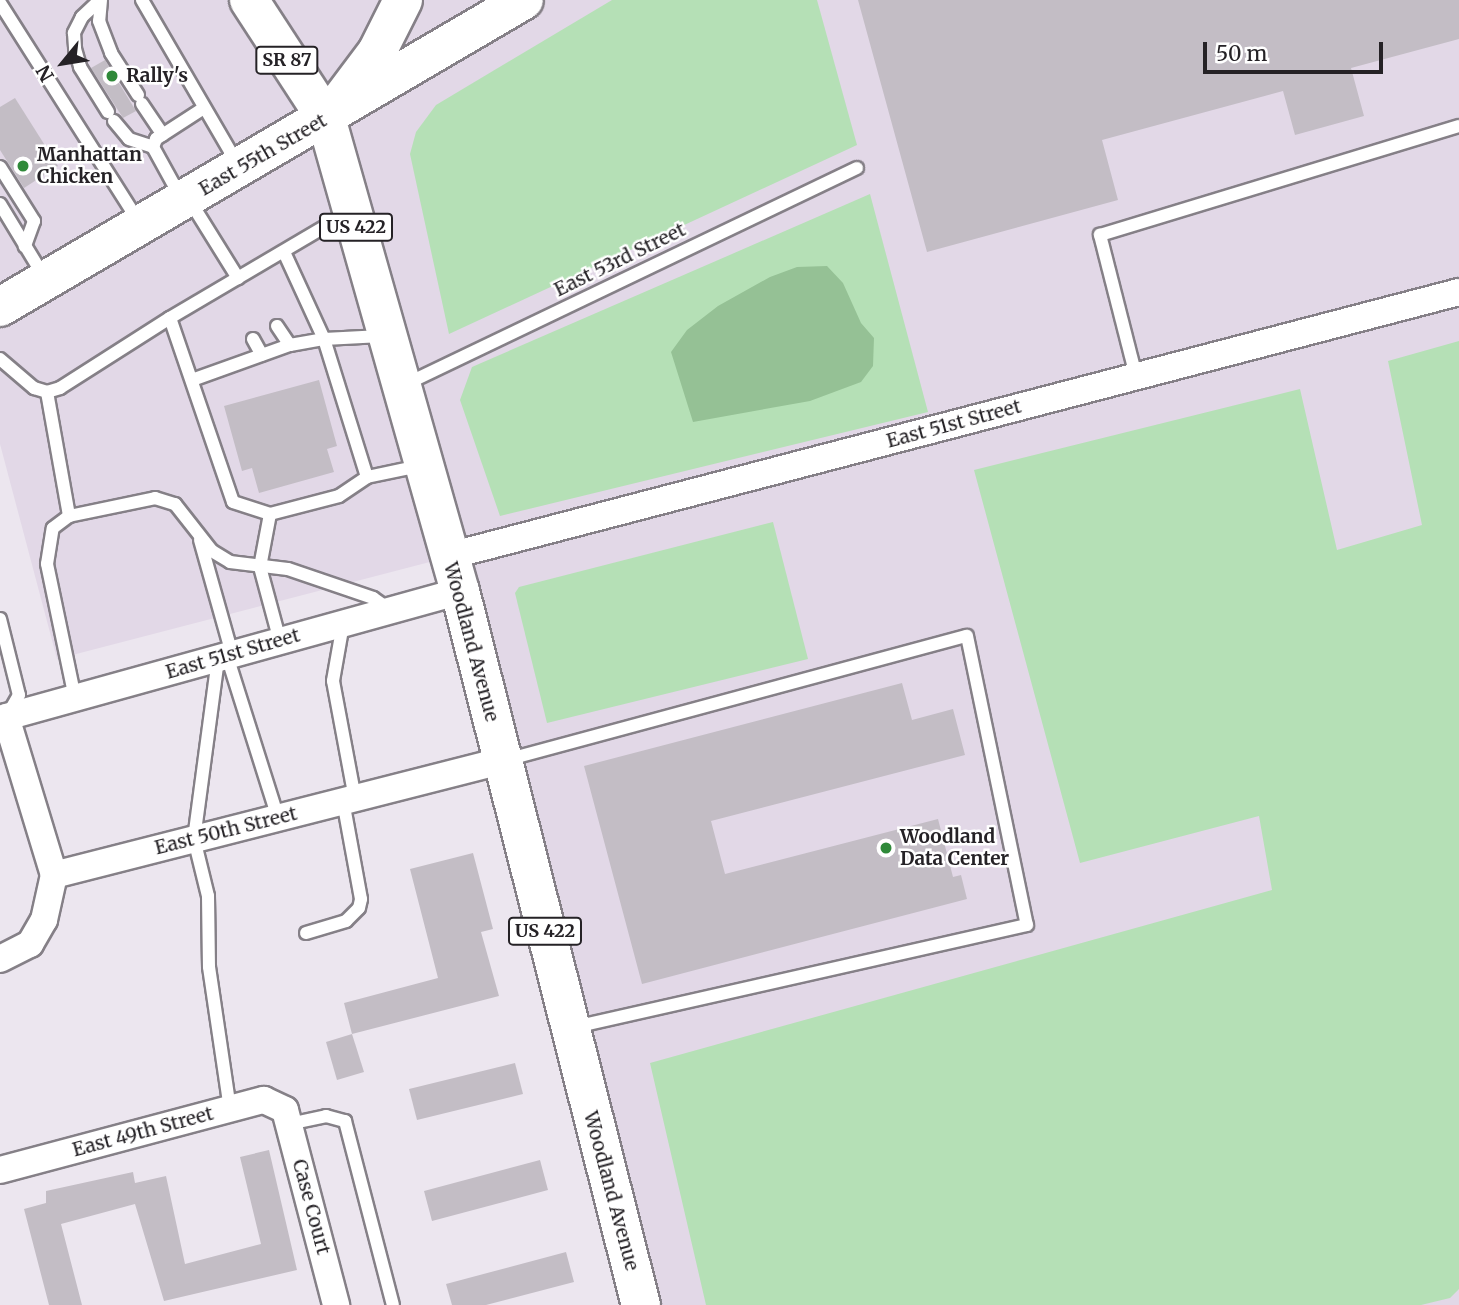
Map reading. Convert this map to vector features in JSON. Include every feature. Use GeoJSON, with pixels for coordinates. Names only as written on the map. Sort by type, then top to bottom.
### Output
{"type":"FeatureCollection","features":[{"type":"Feature","properties":{"kind":"main road","name":"Woodland Avenue"},"geometry":{"type":"LineString","coordinates":[[249,0],[326,118],[455,574],[641,1305]]}},
{"type":"Feature","properties":{"kind":"main road"},"geometry":{"type":"LineString","coordinates":[[326,118],[377,52],[403,0]]}},
{"type":"Feature","properties":{"kind":"main road","name":"East 55th Street"},"geometry":{"type":"LineString","coordinates":[[0,307],[523,0]]}},
{"type":"Feature","properties":{"kind":"street","name":"East 51st Street"},"geometry":{"type":"LineString","coordinates":[[6,717],[390,611],[455,574],[1136,376],[1459,292]]}},
{"type":"Feature","properties":{"kind":"street"},"geometry":{"type":"LineString","coordinates":[[0,959],[30,944],[44,920],[54,875],[6,717]]}},
{"type":"Feature","properties":{"kind":"street","name":"East 50th Street"},"geometry":{"type":"LineString","coordinates":[[54,875],[502,761]]}},
{"type":"Feature","properties":{"kind":"street","name":"East 49th Street"},"geometry":{"type":"LineString","coordinates":[[0,1170],[264,1100],[287,1117]]}},
{"type":"Feature","properties":{"kind":"street","name":"Case Court"},"geometry":{"type":"LineString","coordinates":[[287,1117],[336,1305]]}},
{"type":"Feature","properties":{"kind":"lane"},"geometry":{"type":"LineString","coordinates":[[101,0],[99,22],[111,53],[163,135]]}},
{"type":"Feature","properties":{"kind":"lane"},"geometry":{"type":"LineString","coordinates":[[101,0],[82,18],[74,33],[80,68],[129,139],[153,147],[186,199],[246,278]]}},
{"type":"Feature","properties":{"kind":"lane"},"geometry":{"type":"LineString","coordinates":[[142,0],[240,168]]}},
{"type":"Feature","properties":{"kind":"lane"},"geometry":{"type":"LineString","coordinates":[[0,3],[141,225]]}},
{"type":"Feature","properties":{"kind":"lane"},"geometry":{"type":"LineString","coordinates":[[153,147],[163,135],[204,108]]}},
{"type":"Feature","properties":{"kind":"lane"},"geometry":{"type":"LineString","coordinates":[[1136,376],[1100,235],[1459,126]]}},
{"type":"Feature","properties":{"kind":"lane"},"geometry":{"type":"LineString","coordinates":[[0,167],[34,221],[25,246]]}},
{"type":"Feature","properties":{"kind":"lane","name":"East 53rd Street"},"geometry":{"type":"LineString","coordinates":[[400,387],[857,168]]}},
{"type":"Feature","properties":{"kind":"lane"},"geometry":{"type":"LineString","coordinates":[[0,204],[46,281]]}},
{"type":"Feature","properties":{"kind":"lane"},"geometry":{"type":"LineString","coordinates":[[0,359],[34,388],[47,392],[67,384],[170,318],[226,292],[284,252],[352,211]]}},
{"type":"Feature","properties":{"kind":"lane"},"geometry":{"type":"LineString","coordinates":[[284,252],[324,339],[368,477]]}},
{"type":"Feature","properties":{"kind":"lane"},"geometry":{"type":"LineString","coordinates":[[170,318],[233,502],[270,514],[339,496],[368,477],[423,466]]}},
{"type":"Feature","properties":{"kind":"lane"},"geometry":{"type":"LineString","coordinates":[[277,326],[289,345]]}},
{"type":"Feature","properties":{"kind":"lane"},"geometry":{"type":"LineString","coordinates":[[192,380],[230,362],[262,355],[289,345],[324,339],[386,336]]}},
{"type":"Feature","properties":{"kind":"lane"},"geometry":{"type":"LineString","coordinates":[[253,338],[262,355]]}},
{"type":"Feature","properties":{"kind":"lane"},"geometry":{"type":"LineString","coordinates":[[47,392],[69,516]]}},
{"type":"Feature","properties":{"kind":"lane"},"geometry":{"type":"LineString","coordinates":[[75,698],[47,564],[53,528],[69,516],[155,498],[175,504],[199,536],[230,562],[300,573],[373,598],[390,611]]}},
{"type":"Feature","properties":{"kind":"lane"},"geometry":{"type":"LineString","coordinates":[[270,514],[260,567],[280,641]]}},
{"type":"Feature","properties":{"kind":"lane"},"geometry":{"type":"LineString","coordinates":[[199,536],[226,656],[278,818]]}},
{"type":"Feature","properties":{"kind":"lane"},"geometry":{"type":"LineString","coordinates":[[0,619],[19,695],[6,717]]}},
{"type":"Feature","properties":{"kind":"lane"},"geometry":{"type":"LineString","coordinates":[[306,933],[346,921],[359,908],[361,899],[333,681],[343,624]]}},
{"type":"Feature","properties":{"kind":"lane"},"geometry":{"type":"LineString","coordinates":[[502,761],[967,636],[1027,925],[569,1028]]}},
{"type":"Feature","properties":{"kind":"lane"},"geometry":{"type":"LineString","coordinates":[[226,656],[194,839],[208,896],[209,967],[230,1109]]}},
{"type":"Feature","properties":{"kind":"lane"},"geometry":{"type":"LineString","coordinates":[[287,1117],[326,1116],[345,1121],[393,1305]]}},
{"type":"Feature","properties":{"kind":"shaded area"},"geometry":{"type":"Polygon","coordinates":[[[0,0],[1459,0],[1459,1305],[641,1305],[449,557],[57,659],[0,444],[0,0]]]}},
{"type":"Feature","properties":{"kind":"shaded area"},"geometry":{"type":"Polygon","coordinates":[[[612,0],[817,0],[857,145],[449,334],[410,154],[416,132],[436,105],[612,0]]]}},
{"type":"Feature","properties":{"kind":"shaded area"},"geometry":{"type":"Polygon","coordinates":[[[870,194],[928,412],[500,516],[460,400],[472,367],[870,194]]]}},
{"type":"Feature","properties":{"kind":"shaded area"},"geometry":{"type":"Polygon","coordinates":[[[827,266],[843,283],[861,323],[874,338],[873,366],[861,382],[810,401],[693,422],[671,352],[687,330],[718,306],[770,277],[797,267],[827,266]]]}},
{"type":"Feature","properties":{"kind":"shaded area"},"geometry":{"type":"Polygon","coordinates":[[[1459,341],[1459,1289],[1450,1298],[1421,1305],[706,1305],[650,1063],[1272,890],[1259,816],[1080,863],[974,470],[1300,389],[1337,550],[1422,525],[1388,361],[1459,341]]]}},
{"type":"Feature","properties":{"kind":"shaded area"},"geometry":{"type":"Polygon","coordinates":[[[773,522],[808,659],[547,723],[515,593],[519,587],[773,522]]]}},
{"type":"Feature","properties":{"kind":"building"},"geometry":{"type":"Polygon","coordinates":[[[858,0],[1459,0],[1459,39],[1351,68],[1364,116],[1295,135],[1283,91],[1102,140],[1118,200],[927,252],[858,0]]]}},
{"type":"Feature","properties":{"kind":"building"},"geometry":{"type":"Polygon","coordinates":[[[105,60],[136,111],[123,118],[91,68],[105,60]]]}},
{"type":"Feature","properties":{"kind":"building"},"geometry":{"type":"Polygon","coordinates":[[[15,98],[58,166],[24,188],[0,150],[0,107],[15,98]]]}},
{"type":"Feature","properties":{"kind":"building"},"geometry":{"type":"Polygon","coordinates":[[[319,380],[337,446],[327,449],[334,472],[259,493],[252,468],[242,471],[224,406],[319,380]]]}},
{"type":"Feature","properties":{"kind":"building","name":"Woodland Data Center"},"geometry":{"type":"Polygon","coordinates":[[[902,683],[912,720],[953,709],[965,755],[711,821],[725,874],[938,819],[953,877],[961,875],[967,899],[642,984],[584,766],[902,683]]]}},
{"type":"Feature","properties":{"kind":"building"},"geometry":{"type":"Polygon","coordinates":[[[473,853],[493,929],[481,932],[499,996],[352,1034],[344,1003],[438,978],[410,869],[473,853]]]}},
{"type":"Feature","properties":{"kind":"building"},"geometry":{"type":"Polygon","coordinates":[[[352,1034],[364,1072],[337,1080],[326,1042],[352,1034]]]}},
{"type":"Feature","properties":{"kind":"building"},"geometry":{"type":"Polygon","coordinates":[[[515,1063],[523,1094],[417,1120],[409,1089],[515,1063]]]}},
{"type":"Feature","properties":{"kind":"building"},"geometry":{"type":"Polygon","coordinates":[[[269,1150],[297,1270],[164,1301],[135,1204],[61,1224],[82,1305],[49,1305],[24,1209],[46,1203],[46,1191],[133,1172],[135,1183],[166,1176],[185,1264],[261,1244],[240,1157],[269,1150]]]}},
{"type":"Feature","properties":{"kind":"building"},"geometry":{"type":"Polygon","coordinates":[[[540,1160],[548,1190],[432,1221],[424,1191],[540,1160]]]}},
{"type":"Feature","properties":{"kind":"building"},"geometry":{"type":"Polygon","coordinates":[[[566,1252],[574,1282],[486,1305],[452,1305],[446,1284],[566,1252]]]}},
{"type":"Feature","properties":{"kind":"place","name":"Rally's"},"geometry":{"type":"Point","coordinates":[112,76]}},
{"type":"Feature","properties":{"kind":"place","name":"Manhattan Chicken"},"geometry":{"type":"Point","coordinates":[23,166]}},
{"type":"Feature","properties":{"kind":"place","name":"Woodland Data Center"},"geometry":{"type":"Point","coordinates":[886,848]}}]}
